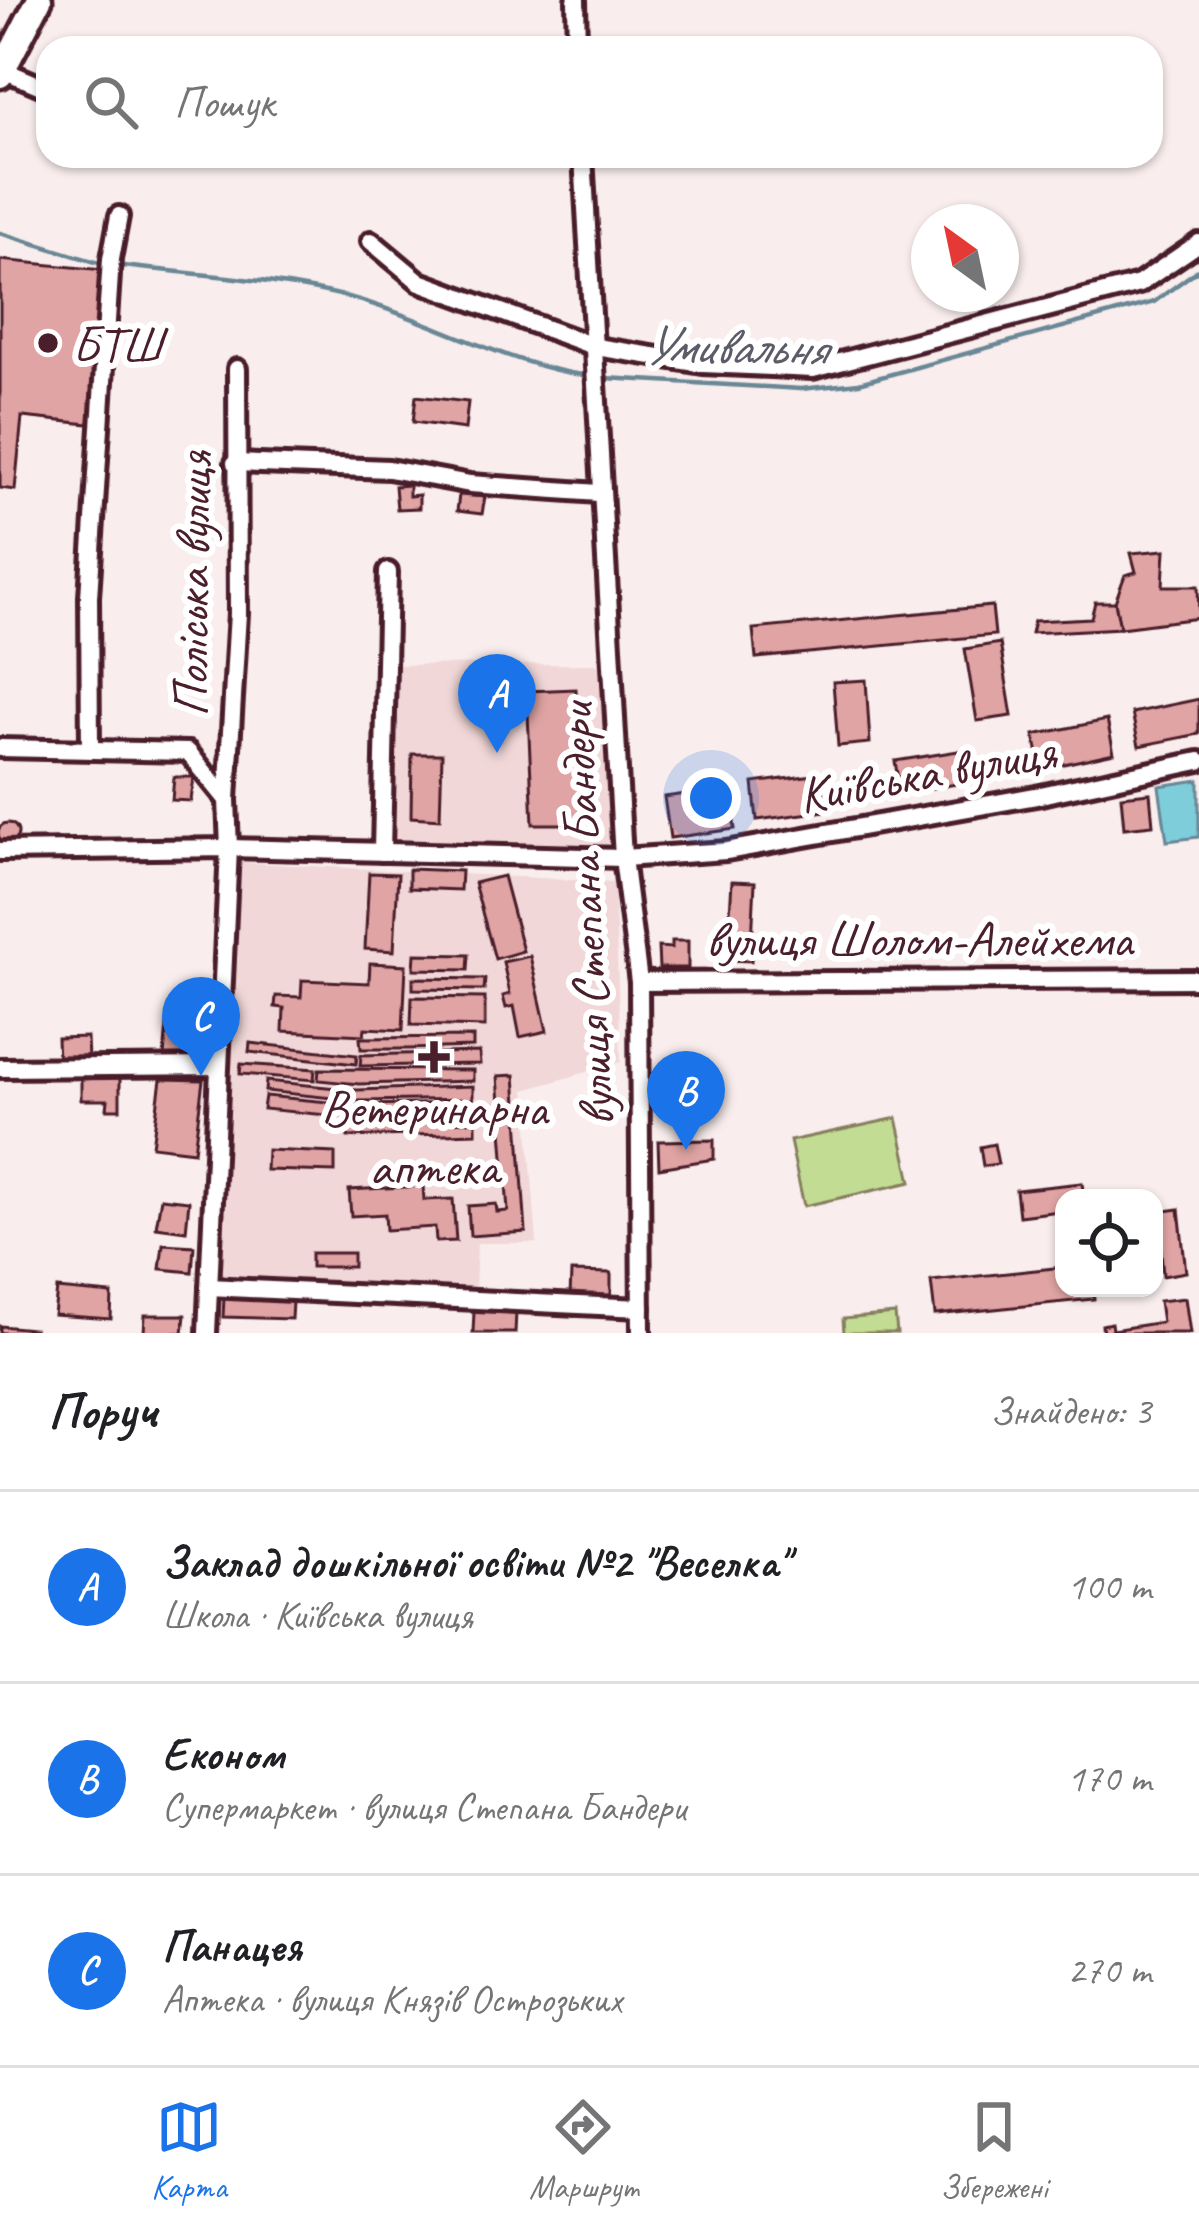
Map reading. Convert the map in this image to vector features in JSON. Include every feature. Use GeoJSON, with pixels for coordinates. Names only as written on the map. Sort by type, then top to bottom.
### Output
{"type":"FeatureCollection","features":[{"type":"Feature","properties":{"kind":"main road"},"geometry":{"type":"LineString","coordinates":[[2,72],[39,0]]}},
{"type":"Feature","properties":{"kind":"street"},"geometry":{"type":"LineString","coordinates":[[576,0],[578,36]]}},
{"type":"Feature","properties":{"kind":"street"},"geometry":{"type":"LineString","coordinates":[[2,72],[36,85]]}},
{"type":"Feature","properties":{"kind":"street","name":"вулиця Степана Бандери"},"geometry":{"type":"LineString","coordinates":[[585,168],[599,493],[623,858],[639,982],[640,1333]]}},
{"type":"Feature","properties":{"kind":"street","name":"Поліська вулиця"},"geometry":{"type":"LineString","coordinates":[[90,748],[89,597],[111,259],[119,215]]}},
{"type":"Feature","properties":{"kind":"street"},"geometry":{"type":"LineString","coordinates":[[371,241],[420,282],[596,347],[703,364],[812,369],[1139,284],[1199,243]]}},
{"type":"Feature","properties":{"kind":"street","name":"Поліська вулиця"},"geometry":{"type":"LineString","coordinates":[[230,848],[227,800],[238,613],[237,369]]}},
{"type":"Feature","properties":{"kind":"street"},"geometry":{"type":"LineString","coordinates":[[235,463],[388,469],[470,484],[599,493]]}},
{"type":"Feature","properties":{"kind":"street"},"geometry":{"type":"LineString","coordinates":[[382,852],[388,572]]}},
{"type":"Feature","properties":{"kind":"street"},"geometry":{"type":"LineString","coordinates":[[0,748],[230,753]]}},
{"type":"Feature","properties":{"kind":"street"},"geometry":{"type":"LineString","coordinates":[[188,752],[227,800]]}},
{"type":"Feature","properties":{"kind":"street","name":"Київська вулиця"},"geometry":{"type":"LineString","coordinates":[[0,851],[230,848],[623,858],[726,851],[1036,796],[1199,761]]}},
{"type":"Feature","properties":{"kind":"street"},"geometry":{"type":"LineString","coordinates":[[207,1333],[230,848]]}},
{"type":"Feature","properties":{"kind":"street","name":"вулиця Шолом-Алейхема"},"geometry":{"type":"LineString","coordinates":[[639,982],[1199,979]]}},
{"type":"Feature","properties":{"kind":"street"},"geometry":{"type":"LineString","coordinates":[[0,1068],[220,1066]]}},
{"type":"Feature","properties":{"kind":"street"},"geometry":{"type":"LineString","coordinates":[[209,1286],[641,1308]]}},
{"type":"Feature","properties":{"kind":"shaded area"},"geometry":{"type":"Polygon","coordinates":[[[601,664],[610,851],[386,842],[392,665],[601,664]]]}},
{"type":"Feature","properties":{"kind":"shaded area"},"geometry":{"type":"Polygon","coordinates":[[[236,862],[614,882],[621,1062],[525,1090],[537,1243],[477,1243],[475,1289],[221,1277],[236,862]]]}},
{"type":"Feature","properties":{"kind":"green space"},"geometry":{"type":"Polygon","coordinates":[[[897,1118],[911,1182],[804,1206],[790,1141],[897,1118]]]}},
{"type":"Feature","properties":{"kind":"green space"},"geometry":{"type":"Polygon","coordinates":[[[895,1314],[897,1333],[844,1333],[843,1319],[895,1314]]]}},
{"type":"Feature","properties":{"kind":"water"},"geometry":{"type":"Polygon","coordinates":[[[1199,780],[1199,837],[1167,841],[1159,786],[1199,780]]]}},
{"type":"Feature","properties":{"kind":"building","name":"БТШ"},"geometry":{"type":"Polygon","coordinates":[[[0,260],[104,270],[89,424],[22,417],[15,490],[0,488],[0,260]]]}},
{"type":"Feature","properties":{"kind":"building"},"geometry":{"type":"Polygon","coordinates":[[[416,396],[468,402],[465,429],[413,422],[416,396]]]}},
{"type":"Feature","properties":{"kind":"building"},"geometry":{"type":"Polygon","coordinates":[[[409,485],[409,496],[419,495],[419,508],[397,509],[395,486],[409,485]]]}},
{"type":"Feature","properties":{"kind":"building"},"geometry":{"type":"Polygon","coordinates":[[[459,495],[485,497],[482,514],[457,511],[459,495]]]}},
{"type":"Feature","properties":{"kind":"building"},"geometry":{"type":"Polygon","coordinates":[[[1165,550],[1163,586],[1198,586],[1199,618],[1120,628],[1115,602],[1125,575],[1136,572],[1131,553],[1165,550]]]}},
{"type":"Feature","properties":{"kind":"building"},"geometry":{"type":"Polygon","coordinates":[[[1095,602],[1115,602],[1120,628],[1031,633],[1034,621],[1091,618],[1095,602]]]}},
{"type":"Feature","properties":{"kind":"building"},"geometry":{"type":"Polygon","coordinates":[[[992,606],[995,635],[756,658],[753,629],[992,606]]]}},
{"type":"Feature","properties":{"kind":"building"},"geometry":{"type":"Polygon","coordinates":[[[1000,643],[1012,716],[977,721],[965,649],[1000,643]]]}},
{"type":"Feature","properties":{"kind":"building"},"geometry":{"type":"Polygon","coordinates":[[[866,680],[870,743],[838,746],[833,682],[866,680]]]}},
{"type":"Feature","properties":{"kind":"building"},"geometry":{"type":"Polygon","coordinates":[[[576,689],[582,824],[533,824],[527,691],[576,689]]]}},
{"type":"Feature","properties":{"kind":"building"},"geometry":{"type":"Polygon","coordinates":[[[1199,699],[1199,734],[1139,746],[1132,713],[1199,699]]]}},
{"type":"Feature","properties":{"kind":"building"},"geometry":{"type":"Polygon","coordinates":[[[1107,720],[1114,753],[1041,769],[1034,735],[1107,720]]]}},
{"type":"Feature","properties":{"kind":"building"},"geometry":{"type":"Polygon","coordinates":[[[971,749],[976,781],[900,793],[895,761],[971,749]]]}},
{"type":"Feature","properties":{"kind":"building"},"geometry":{"type":"Polygon","coordinates":[[[412,754],[442,754],[440,819],[411,817],[412,754]]]}},
{"type":"Feature","properties":{"kind":"building"},"geometry":{"type":"Polygon","coordinates":[[[821,774],[826,811],[757,820],[753,783],[821,774]]]}},
{"type":"Feature","properties":{"kind":"building"},"geometry":{"type":"Polygon","coordinates":[[[174,777],[194,777],[191,801],[172,800],[174,777]]]}},
{"type":"Feature","properties":{"kind":"building"},"geometry":{"type":"Polygon","coordinates":[[[729,788],[735,829],[670,838],[664,797],[729,788]]]}},
{"type":"Feature","properties":{"kind":"building"},"geometry":{"type":"Polygon","coordinates":[[[1150,793],[1153,825],[1124,828],[1121,796],[1150,793]]]}},
{"type":"Feature","properties":{"kind":"building"},"geometry":{"type":"Polygon","coordinates":[[[1,826],[15,826],[15,840],[1,840],[1,826]]]}},
{"type":"Feature","properties":{"kind":"building"},"geometry":{"type":"Polygon","coordinates":[[[409,869],[461,871],[460,890],[409,888],[409,869]]]}},
{"type":"Feature","properties":{"kind":"building"},"geometry":{"type":"Polygon","coordinates":[[[369,873],[398,874],[394,951],[365,949],[369,873]]]}},
{"type":"Feature","properties":{"kind":"building"},"geometry":{"type":"Polygon","coordinates":[[[503,876],[523,951],[495,959],[474,883],[503,876]]]}},
{"type":"Feature","properties":{"kind":"building"},"geometry":{"type":"Polygon","coordinates":[[[732,881],[755,882],[751,961],[727,960],[732,881]]]}},
{"type":"Feature","properties":{"kind":"building"},"geometry":{"type":"Polygon","coordinates":[[[672,941],[688,941],[688,968],[659,968],[658,947],[672,948],[672,941]]]}},
{"type":"Feature","properties":{"kind":"building"},"geometry":{"type":"Polygon","coordinates":[[[415,954],[469,955],[468,970],[414,969],[415,954]]]}},
{"type":"Feature","properties":{"kind":"building"},"geometry":{"type":"Polygon","coordinates":[[[530,956],[547,1031],[520,1037],[514,1006],[506,1008],[503,996],[510,994],[503,962],[530,956]]]}},
{"type":"Feature","properties":{"kind":"building"},"geometry":{"type":"Polygon","coordinates":[[[370,963],[406,965],[403,1030],[365,1028],[364,1035],[283,1031],[284,1008],[275,1007],[276,996],[301,997],[302,980],[369,983],[370,963]]]}},
{"type":"Feature","properties":{"kind":"building"},"geometry":{"type":"Polygon","coordinates":[[[413,978],[485,979],[484,990],[413,989],[413,978]]]}},
{"type":"Feature","properties":{"kind":"building"},"geometry":{"type":"Polygon","coordinates":[[[412,997],[485,998],[485,1027],[411,1025],[412,997]]]}},
{"type":"Feature","properties":{"kind":"building"},"geometry":{"type":"Polygon","coordinates":[[[169,1005],[196,1007],[191,1058],[164,1056],[169,1005]]]}},
{"type":"Feature","properties":{"kind":"building"},"geometry":{"type":"Polygon","coordinates":[[[87,1037],[88,1059],[58,1061],[57,1038],[87,1037]]]}},
{"type":"Feature","properties":{"kind":"building"},"geometry":{"type":"Polygon","coordinates":[[[473,1037],[473,1047],[408,1049],[361,1049],[360,1038],[473,1037]]]}},
{"type":"Feature","properties":{"kind":"building"},"geometry":{"type":"Polygon","coordinates":[[[250,1043],[357,1055],[356,1064],[249,1052],[250,1043]]]}},
{"type":"Feature","properties":{"kind":"building"},"geometry":{"type":"Polygon","coordinates":[[[479,1052],[480,1064],[360,1066],[361,1055],[479,1052]]]}},
{"type":"Feature","properties":{"kind":"building"},"geometry":{"type":"Polygon","coordinates":[[[241,1064],[315,1069],[314,1080],[240,1074],[241,1064]]]}},
{"type":"Feature","properties":{"kind":"building"},"geometry":{"type":"Polygon","coordinates":[[[319,1069],[473,1070],[473,1081],[359,1084],[318,1080],[319,1069]]]}},
{"type":"Feature","properties":{"kind":"building"},"geometry":{"type":"Polygon","coordinates":[[[515,1075],[526,1232],[470,1236],[468,1206],[496,1204],[497,1212],[508,1211],[498,1076],[515,1075]]]}},
{"type":"Feature","properties":{"kind":"building"},"geometry":{"type":"Polygon","coordinates":[[[120,1077],[120,1109],[107,1109],[108,1100],[81,1100],[81,1079],[120,1077]]]}},
{"type":"Feature","properties":{"kind":"building"},"geometry":{"type":"Polygon","coordinates":[[[161,1079],[203,1080],[194,1151],[152,1146],[161,1079]]]}},
{"type":"Feature","properties":{"kind":"building"},"geometry":{"type":"Polygon","coordinates":[[[266,1081],[357,1090],[473,1086],[473,1099],[361,1101],[265,1091],[266,1081]]]}},
{"type":"Feature","properties":{"kind":"building"},"geometry":{"type":"Polygon","coordinates":[[[683,1087],[684,1108],[662,1108],[662,1088],[683,1087]]]}},
{"type":"Feature","properties":{"kind":"building"},"geometry":{"type":"Polygon","coordinates":[[[265,1096],[360,1105],[474,1103],[475,1116],[359,1118],[263,1109],[265,1096]]]}},
{"type":"Feature","properties":{"kind":"building"},"geometry":{"type":"Polygon","coordinates":[[[476,1121],[476,1133],[348,1137],[346,1124],[476,1121]]]}},
{"type":"Feature","properties":{"kind":"building"},"geometry":{"type":"Polygon","coordinates":[[[714,1140],[714,1159],[659,1168],[658,1141],[714,1140]]]}},
{"type":"Feature","properties":{"kind":"building"},"geometry":{"type":"Polygon","coordinates":[[[994,1144],[998,1164],[983,1166],[980,1147],[994,1144]]]}},
{"type":"Feature","properties":{"kind":"building"},"geometry":{"type":"Polygon","coordinates":[[[267,1150],[335,1153],[335,1172],[266,1170],[267,1150]]]}},
{"type":"Feature","properties":{"kind":"building"},"geometry":{"type":"Polygon","coordinates":[[[1082,1183],[1083,1189],[1055,1189],[1055,1212],[1019,1216],[1016,1190],[1082,1183]]]}},
{"type":"Feature","properties":{"kind":"building"},"geometry":{"type":"Polygon","coordinates":[[[423,1186],[424,1200],[453,1199],[456,1241],[436,1242],[435,1227],[386,1230],[385,1214],[351,1216],[349,1190],[423,1186]]]}},
{"type":"Feature","properties":{"kind":"building"},"geometry":{"type":"Polygon","coordinates":[[[161,1198],[189,1201],[186,1231],[156,1227],[161,1198]]]}},
{"type":"Feature","properties":{"kind":"building"},"geometry":{"type":"Polygon","coordinates":[[[1179,1209],[1186,1272],[1163,1276],[1163,1211],[1179,1209]]]}},
{"type":"Feature","properties":{"kind":"building"},"geometry":{"type":"Polygon","coordinates":[[[163,1244],[194,1246],[192,1272],[160,1269],[163,1244]]]}},
{"type":"Feature","properties":{"kind":"building"},"geometry":{"type":"Polygon","coordinates":[[[311,1253],[353,1253],[353,1267],[311,1267],[311,1253]]]}},
{"type":"Feature","properties":{"kind":"building"},"geometry":{"type":"Polygon","coordinates":[[[1055,1268],[1055,1297],[1094,1299],[935,1315],[931,1281],[1055,1268]]]}},
{"type":"Feature","properties":{"kind":"building"},"geometry":{"type":"Polygon","coordinates":[[[571,1272],[611,1273],[611,1298],[570,1297],[571,1272]]]}},
{"type":"Feature","properties":{"kind":"building"},"geometry":{"type":"Polygon","coordinates":[[[57,1289],[112,1294],[111,1319],[54,1315],[57,1289]]]}},
{"type":"Feature","properties":{"kind":"building"},"geometry":{"type":"Polygon","coordinates":[[[224,1298],[292,1302],[291,1319],[223,1317],[224,1298]]]}},
{"type":"Feature","properties":{"kind":"building"},"geometry":{"type":"Polygon","coordinates":[[[1185,1298],[1190,1333],[1103,1333],[1102,1325],[1111,1323],[1112,1330],[1162,1322],[1159,1301],[1185,1298]]]}},
{"type":"Feature","properties":{"kind":"building"},"geometry":{"type":"Polygon","coordinates":[[[474,1311],[516,1312],[515,1333],[473,1333],[474,1311]]]}},
{"type":"Feature","properties":{"kind":"building"},"geometry":{"type":"Polygon","coordinates":[[[145,1315],[185,1315],[183,1333],[144,1333],[145,1315]]]}},
{"type":"Feature","properties":{"kind":"building"},"geometry":{"type":"Polygon","coordinates":[[[0,1326],[34,1329],[33,1333],[0,1333],[0,1326]]]}},
{"type":"Feature","properties":{"kind":"waterway","name":"Умивальня"},"geometry":{"type":"LineString","coordinates":[[0,233],[99,263]]}},
{"type":"Feature","properties":{"kind":"waterway","name":"Умивальня"},"geometry":{"type":"LineString","coordinates":[[123,266],[267,282],[352,298],[528,362],[589,376]]}},
{"type":"Feature","properties":{"kind":"waterway","name":"Умивальня"},"geometry":{"type":"LineString","coordinates":[[605,378],[801,389],[859,383],[1154,302],[1199,269]]}},
{"type":"Feature","properties":{"kind":"place","name":"БТШ"},"geometry":{"type":"Point","coordinates":[48,343]}},
{"type":"Feature","properties":{"kind":"place","name":"Заклад дошкільної освіти №2 \"Веселка\""},"geometry":{"type":"Point","coordinates":[497,753]}},
{"type":"Feature","properties":{"kind":"place","name":"Ветеринарна аптека"},"geometry":{"type":"Point","coordinates":[434,1057]}},
{"type":"Feature","properties":{"kind":"place","name":"Панацея"},"geometry":{"type":"Point","coordinates":[201,1076]}},
{"type":"Feature","properties":{"kind":"place","name":"Економ"},"geometry":{"type":"Point","coordinates":[686,1150]}}]}
